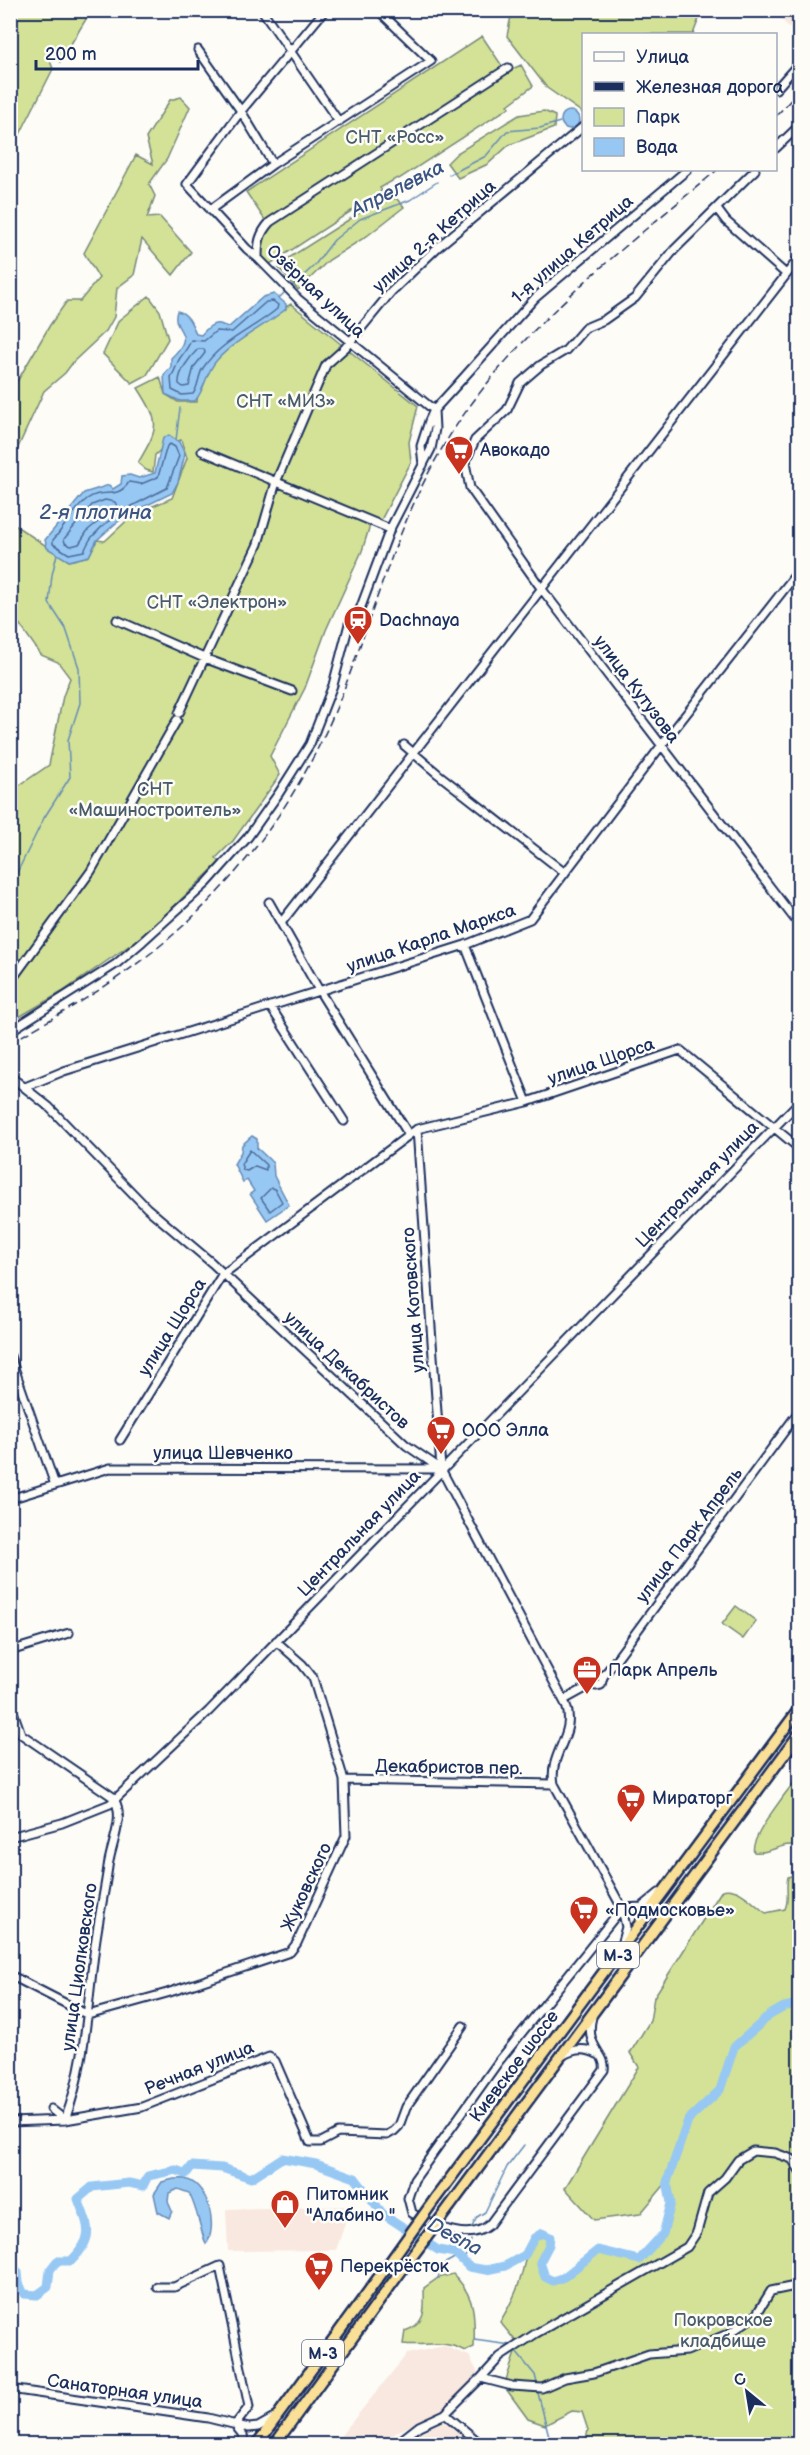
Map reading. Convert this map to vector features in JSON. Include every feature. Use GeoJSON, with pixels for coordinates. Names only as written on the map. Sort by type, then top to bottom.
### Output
{"type":"FeatureCollection","features":[{"type":"Feature","properties":{"kind":"highway","name":"Киевское шоссе"},"geometry":{"type":"LineString","coordinates":[[257,2445],[435,2199],[800,1708]]}},
{"type":"Feature","properties":{"kind":"highway","name":"Киевское шоссе"},"geometry":{"type":"LineString","coordinates":[[275,2445],[404,2266],[800,1733]]}},
{"type":"Feature","properties":{"kind":"street"},"geometry":{"type":"LineString","coordinates":[[262,10],[339,122]]}},
{"type":"Feature","properties":{"kind":"street"},"geometry":{"type":"LineString","coordinates":[[241,111],[325,10]]}},
{"type":"Feature","properties":{"kind":"street"},"geometry":{"type":"LineString","coordinates":[[210,210],[273,164],[431,61],[378,10]]}},
{"type":"Feature","properties":{"kind":"street"},"geometry":{"type":"LineString","coordinates":[[198,50],[241,111],[273,164]]}},
{"type":"Feature","properties":{"kind":"street"},"geometry":{"type":"LineString","coordinates":[[777,88],[800,62]]}},
{"type":"Feature","properties":{"kind":"street"},"geometry":{"type":"LineString","coordinates":[[258,258],[258,241],[262,230],[270,222],[508,68]]}},
{"type":"Feature","properties":{"kind":"street","name":"Озёрная улица"},"geometry":{"type":"LineString","coordinates":[[241,111],[187,184],[284,286],[348,343],[434,410]]}},
{"type":"Feature","properties":{"kind":"street"},"geometry":{"type":"LineString","coordinates":[[777,147],[800,125]]}},
{"type":"Feature","properties":{"kind":"street","name":"улица 2-я Кетрица"},"geometry":{"type":"LineString","coordinates":[[10,982],[91,871],[178,717],[258,544],[276,482],[326,365],[348,343],[391,292],[438,247],[582,128]]}},
{"type":"Feature","properties":{"kind":"street","name":"1-я улица Кетрица"},"geometry":{"type":"LineString","coordinates":[[434,410],[536,298],[686,171]]}},
{"type":"Feature","properties":{"kind":"street"},"geometry":{"type":"LineString","coordinates":[[753,171],[717,209],[726,220],[786,273]]}},
{"type":"Feature","properties":{"kind":"street","name":"улица Кутузова"},"geometry":{"type":"LineString","coordinates":[[717,209],[674,250],[635,298],[604,320],[585,328],[566,350],[541,365],[520,383],[507,410],[475,440],[465,463],[470,488],[541,588],[800,926]]}},
{"type":"Feature","properties":{"kind":"street"},"geometry":{"type":"LineString","coordinates":[[281,923],[415,754],[541,588],[800,257]]}},
{"type":"Feature","properties":{"kind":"street"},"geometry":{"type":"LineString","coordinates":[[423,465],[422,440],[434,410]]}},
{"type":"Feature","properties":{"kind":"street"},"geometry":{"type":"LineString","coordinates":[[10,1031],[116,964],[207,883],[248,837],[310,744],[333,685],[345,633],[363,604],[390,530],[434,439],[434,410]]}},
{"type":"Feature","properties":{"kind":"street"},"geometry":{"type":"LineString","coordinates":[[202,452],[390,530]]}},
{"type":"Feature","properties":{"kind":"street","name":"улица Карла Маркса"},"geometry":{"type":"LineString","coordinates":[[25,1087],[64,1071],[465,945],[530,919],[661,746],[800,569]]}},
{"type":"Feature","properties":{"kind":"street"},"geometry":{"type":"LineString","coordinates":[[117,620],[204,658],[292,691]]}},
{"type":"Feature","properties":{"kind":"street"},"geometry":{"type":"LineString","coordinates":[[404,745],[565,873]]}},
{"type":"Feature","properties":{"kind":"street"},"geometry":{"type":"LineString","coordinates":[[269,902],[320,992],[409,1135]]}},
{"type":"Feature","properties":{"kind":"street"},"geometry":{"type":"LineString","coordinates":[[465,945],[527,1102]]}},
{"type":"Feature","properties":{"kind":"street"},"geometry":{"type":"LineString","coordinates":[[270,1006],[344,1121]]}},
{"type":"Feature","properties":{"kind":"street","name":"улица Щорса"},"geometry":{"type":"LineString","coordinates":[[120,1440],[222,1275],[417,1129],[527,1102],[680,1050],[800,1149]]}},
{"type":"Feature","properties":{"kind":"street","name":"улица Декабристов"},"geometry":{"type":"LineString","coordinates":[[10,1076],[49,1107],[147,1208],[212,1263],[222,1275],[406,1445],[441,1469],[564,1700],[570,1721],[553,1764],[554,1784]]}},
{"type":"Feature","properties":{"kind":"street","name":"Центральная улица"},"geometry":{"type":"LineString","coordinates":[[10,1837],[99,1810],[115,1800],[209,1711],[800,1101]]}},
{"type":"Feature","properties":{"kind":"street","name":"улица Котовского"},"geometry":{"type":"LineString","coordinates":[[417,1129],[441,1469]]}},
{"type":"Feature","properties":{"kind":"street"},"geometry":{"type":"LineString","coordinates":[[10,1247],[13,1254],[10,1259]]}},
{"type":"Feature","properties":{"kind":"street"},"geometry":{"type":"LineString","coordinates":[[10,1356],[55,1485]]}},
{"type":"Feature","properties":{"kind":"street","name":"улица Парк Апрель"},"geometry":{"type":"LineString","coordinates":[[564,1700],[593,1684],[602,1685],[603,1677],[800,1410]]}},
{"type":"Feature","properties":{"kind":"street","name":"улица Шевченко"},"geometry":{"type":"LineString","coordinates":[[10,1500],[110,1468],[441,1469]]}},
{"type":"Feature","properties":{"kind":"street"},"geometry":{"type":"LineString","coordinates":[[10,1651],[69,1634]]}},
{"type":"Feature","properties":{"kind":"street","name":"Жуковского"},"geometry":{"type":"LineString","coordinates":[[88,2015],[167,1993],[290,1952],[297,1943],[346,1836],[344,1780],[313,1678],[302,1664],[276,1641]]}},
{"type":"Feature","properties":{"kind":"street"},"geometry":{"type":"LineString","coordinates":[[10,1702],[21,1734],[115,1800]]}},
{"type":"Feature","properties":{"kind":"street","name":"Декабристов пер."},"geometry":{"type":"LineString","coordinates":[[344,1780],[554,1784]]}},
{"type":"Feature","properties":{"kind":"street"},"geometry":{"type":"LineString","coordinates":[[554,1784],[622,1908],[625,1933],[616,1958]]}},
{"type":"Feature","properties":{"kind":"street","name":"улица Циолковского"},"geometry":{"type":"LineString","coordinates":[[64,2120],[74,2096],[88,2015],[94,1952],[119,1812],[115,1800]]}},
{"type":"Feature","properties":{"kind":"street"},"geometry":{"type":"LineString","coordinates":[[593,2012],[590,2034],[605,2064],[603,2072],[487,2227],[476,2232],[461,2232],[440,2227],[412,2213],[408,2198],[414,2180],[499,2061],[622,1908],[640,1908],[669,1884]]}},
{"type":"Feature","properties":{"kind":"street"},"geometry":{"type":"LineString","coordinates":[[614,1917],[619,1915],[625,1920]]}},
{"type":"Feature","properties":{"kind":"street"},"geometry":{"type":"LineString","coordinates":[[10,1975],[88,2015]]}},
{"type":"Feature","properties":{"kind":"street","name":"Речная улица"},"geometry":{"type":"LineString","coordinates":[[10,2122],[64,2120],[142,2107],[269,2057],[275,2061],[310,2142],[321,2142],[338,2133],[387,2134],[399,2126],[406,2108],[463,2026]]}},
{"type":"Feature","properties":{"kind":"street"},"geometry":{"type":"LineString","coordinates":[[557,2060],[575,2050],[588,2050],[599,2055]]}},
{"type":"Feature","properties":{"kind":"street"},"geometry":{"type":"LineString","coordinates":[[51,2109],[64,2120]]}},
{"type":"Feature","properties":{"kind":"street"},"geometry":{"type":"LineString","coordinates":[[396,2445],[419,2426],[445,2414],[500,2357],[535,2334],[687,2247],[697,2232],[708,2193],[725,2178],[738,2160],[753,2151],[775,2153],[792,2158],[800,2171]]}},
{"type":"Feature","properties":{"kind":"street"},"geometry":{"type":"LineString","coordinates":[[157,2288],[174,2287],[220,2266],[249,2407],[236,2426]]}},
{"type":"Feature","properties":{"kind":"street"},"geometry":{"type":"LineString","coordinates":[[481,2378],[512,2386],[542,2388],[565,2378],[594,2373],[649,2354],[687,2351],[730,2333],[756,2315],[771,2291],[800,2285]]}},
{"type":"Feature","properties":{"kind":"street","name":"Санаторная улица"},"geometry":{"type":"LineString","coordinates":[[10,2389],[208,2418],[236,2426]]}},
{"type":"Feature","properties":{"kind":"street"},"geometry":{"type":"LineString","coordinates":[[445,2414],[481,2445]]}},
{"type":"Feature","properties":{"kind":"street"},"geometry":{"type":"LineString","coordinates":[[236,2426],[254,2428],[277,2417]]}},
{"type":"Feature","properties":{"kind":"street"},"geometry":{"type":"LineString","coordinates":[[236,2426],[243,2435],[244,2445]]}},
{"type":"Feature","properties":{"kind":"shaded area"},"geometry":{"type":"Polygon","coordinates":[[[773,11],[799,11],[799,37],[773,11]]]}},
{"type":"Feature","properties":{"kind":"shaded area","name":"Питомник \"Алабино \""},"geometry":{"type":"Polygon","coordinates":[[[351,2206],[336,2250],[228,2251],[226,2209],[351,2206]]]}},
{"type":"Feature","properties":{"kind":"shaded area"},"geometry":{"type":"Polygon","coordinates":[[[444,2346],[469,2356],[478,2373],[442,2410],[399,2431],[380,2444],[334,2444],[407,2354],[444,2346]]]}},
{"type":"Feature","properties":{"kind":"shaded area"},"geometry":{"type":"Polygon","coordinates":[[[443,2421],[473,2444],[404,2444],[416,2435],[443,2421]]]}},
{"type":"Feature","properties":{"kind":"green space"},"geometry":{"type":"Polygon","coordinates":[[[11,10],[91,11],[60,62],[51,46],[48,55],[53,69],[11,152],[11,10]]]}},
{"type":"Feature","properties":{"kind":"green space"},"geometry":{"type":"Polygon","coordinates":[[[512,10],[702,11],[693,33],[582,33],[582,112],[547,88],[507,36],[512,10]]]}},
{"type":"Feature","properties":{"kind":"green space","name":"СНТ «Росс»"},"geometry":{"type":"Polygon","coordinates":[[[482,36],[506,72],[521,65],[533,86],[508,105],[510,107],[399,179],[380,188],[382,191],[264,268],[256,249],[255,239],[267,223],[246,192],[482,36]]]}},
{"type":"Feature","properties":{"kind":"green space"},"geometry":{"type":"Polygon","coordinates":[[[181,97],[190,107],[167,159],[149,184],[155,196],[147,218],[160,217],[191,252],[173,275],[142,239],[134,275],[117,288],[114,317],[106,331],[44,391],[15,454],[11,456],[11,392],[50,325],[67,301],[80,301],[99,278],[84,253],[136,155],[153,164],[146,138],[170,100],[181,97]]]}},
{"type":"Feature","properties":{"kind":"green space"},"geometry":{"type":"Polygon","coordinates":[[[544,111],[555,116],[554,128],[509,145],[488,164],[458,178],[447,163],[457,153],[519,115],[544,111]]]}},
{"type":"Feature","properties":{"kind":"green space"},"geometry":{"type":"Polygon","coordinates":[[[396,198],[404,207],[367,236],[329,260],[298,290],[279,268],[281,263],[364,210],[396,198]]]}},
{"type":"Feature","properties":{"kind":"green space"},"geometry":{"type":"Polygon","coordinates":[[[149,296],[160,311],[168,339],[147,375],[132,383],[103,354],[119,320],[149,296]]]}},
{"type":"Feature","properties":{"kind":"green space"},"geometry":{"type":"Polygon","coordinates":[[[291,304],[418,406],[409,442],[411,462],[381,520],[371,522],[362,551],[326,630],[305,688],[270,756],[280,775],[233,841],[216,858],[220,862],[143,936],[62,992],[12,1021],[10,1020],[11,812],[17,787],[49,765],[63,696],[70,678],[58,662],[41,655],[11,612],[10,522],[69,561],[89,556],[97,540],[105,541],[134,514],[172,498],[187,458],[181,440],[166,445],[155,455],[153,472],[146,470],[138,463],[153,433],[154,418],[138,388],[160,377],[165,394],[178,402],[197,402],[199,375],[228,344],[291,304]]]}},
{"type":"Feature","properties":{"kind":"green space"},"geometry":{"type":"Polygon","coordinates":[[[736,1606],[756,1621],[743,1639],[722,1624],[736,1606]]]}},
{"type":"Feature","properties":{"kind":"green space"},"geometry":{"type":"Polygon","coordinates":[[[799,1776],[799,1846],[787,1845],[765,1852],[754,1852],[757,1837],[763,1826],[799,1776]]]}},
{"type":"Feature","properties":{"kind":"green space","name":"Покровское кладбище"},"geometry":{"type":"Polygon","coordinates":[[[799,1873],[799,2444],[585,2444],[588,2430],[582,2412],[572,2411],[545,2425],[528,2419],[504,2386],[518,2344],[500,2322],[515,2293],[526,2255],[532,2243],[542,2233],[550,2237],[549,2245],[540,2262],[545,2277],[553,2281],[564,2277],[598,2250],[639,2260],[663,2234],[671,2203],[667,2182],[640,2214],[594,2220],[565,2188],[639,2067],[630,2053],[650,2021],[654,1997],[722,1890],[734,1890],[740,1893],[766,1913],[785,1909],[788,1877],[799,1873]]]}},
{"type":"Feature","properties":{"kind":"green space"},"geometry":{"type":"Polygon","coordinates":[[[453,2274],[461,2282],[470,2299],[474,2347],[465,2351],[441,2344],[403,2344],[405,2331],[418,2324],[423,2314],[424,2288],[438,2278],[453,2274]]]}},
{"type":"Feature","properties":{"kind":"water"},"geometry":{"type":"Polygon","coordinates":[[[566,111],[574,111],[579,116],[577,127],[566,129],[561,124],[561,116],[566,111]]]}},
{"type":"Feature","properties":{"kind":"water"},"geometry":{"type":"Polygon","coordinates":[[[274,294],[286,304],[286,309],[217,360],[195,401],[180,401],[165,394],[164,375],[171,367],[171,358],[183,343],[182,333],[177,324],[177,311],[187,317],[196,334],[201,335],[214,324],[229,327],[263,297],[274,294]]]}},
{"type":"Feature","properties":{"kind":"water","name":"2-я плотина"},"geometry":{"type":"Polygon","coordinates":[[[169,435],[179,442],[185,454],[178,482],[172,493],[131,513],[115,524],[97,540],[89,556],[69,561],[47,548],[45,540],[84,493],[109,485],[113,489],[121,484],[122,476],[130,475],[139,478],[155,473],[163,438],[169,435]]]}},
{"type":"Feature","properties":{"kind":"water"},"geometry":{"type":"Polygon","coordinates":[[[252,1136],[257,1139],[257,1148],[273,1163],[274,1176],[289,1205],[267,1220],[250,1194],[254,1191],[247,1180],[243,1182],[234,1164],[242,1145],[252,1136]]]}},
{"type":"Feature","properties":{"kind":"water"},"geometry":{"type":"Polygon","coordinates":[[[186,2179],[195,2184],[206,2199],[211,2228],[206,2244],[189,2193],[178,2189],[169,2193],[168,2202],[172,2211],[169,2218],[158,2212],[154,2194],[162,2182],[186,2179]]]}},
{"type":"Feature","properties":{"kind":"waterway","name":"Апрелевка"},"geometry":{"type":"LineString","coordinates":[[449,175],[486,156],[507,131],[540,128],[560,122]]}},
{"type":"Feature","properties":{"kind":"waterway","name":"Апрелевка"},"geometry":{"type":"LineString","coordinates":[[291,287],[314,266],[334,240],[360,219],[410,200],[437,182]]}},
{"type":"Feature","properties":{"kind":"waterway"},"geometry":{"type":"LineString","coordinates":[[279,298],[284,293]]}},
{"type":"Feature","properties":{"kind":"waterway","name":"Апрелевка"},"geometry":{"type":"LineString","coordinates":[[176,440],[180,408]]}},
{"type":"Feature","properties":{"kind":"waterway","name":"Апрелевка"},"geometry":{"type":"LineString","coordinates":[[10,887],[44,818],[70,777],[68,740],[80,703],[79,668],[66,629],[49,603],[57,554]]}},
{"type":"Feature","properties":{"kind":"waterway","name":"Desna"},"geometry":{"type":"LineString","coordinates":[[10,2265],[18,2272],[19,2283],[24,2294],[37,2295],[48,2287],[50,2270],[57,2261],[71,2261],[84,2245],[88,2232],[78,2199],[92,2187],[129,2183],[143,2186],[148,2176],[176,2170],[186,2174],[192,2166],[222,2168],[251,2178],[282,2158],[316,2164],[355,2178],[383,2214],[438,2250],[455,2253],[469,2267],[486,2270],[505,2266],[525,2255],[534,2238],[542,2233],[550,2237],[549,2245],[540,2262],[545,2277],[553,2281],[564,2277],[598,2250],[639,2260],[663,2234],[671,2203],[667,2182],[688,2120],[720,2090],[734,2047],[770,2015],[784,2007],[800,2003]]}},
{"type":"Feature","properties":{"kind":"waterway"},"geometry":{"type":"LineString","coordinates":[[471,2229],[477,2217],[485,2212],[507,2167],[524,2145]]}},
{"type":"Feature","properties":{"kind":"waterway"},"geometry":{"type":"LineString","coordinates":[[462,2260],[468,2253],[471,2240]]}},
{"type":"Feature","properties":{"kind":"waterway"},"geometry":{"type":"LineString","coordinates":[[438,2278],[442,2265],[458,2256]]}},
{"type":"Feature","properties":{"kind":"waterway"},"geometry":{"type":"LineString","coordinates":[[474,2340],[511,2345]]}},
{"type":"Feature","properties":{"kind":"waterway"},"geometry":{"type":"LineString","coordinates":[[516,2352],[535,2375],[537,2383]]}},
{"type":"Feature","properties":{"kind":"waterway"},"geometry":{"type":"LineString","coordinates":[[538,2393],[551,2444]]}},
{"type":"Feature","properties":{"kind":"railway"},"geometry":{"type":"LineString","coordinates":[[777,115],[800,90]]}},
{"type":"Feature","properties":{"kind":"railway"},"geometry":{"type":"LineString","coordinates":[[10,1043],[124,973],[161,945],[228,881],[284,808],[328,727],[406,521],[436,459],[454,429],[481,391],[542,322],[610,259],[716,171]]}},
{"type":"Feature","properties":{"kind":"place","name":"Авокадо"},"geometry":{"type":"Point","coordinates":[459,476]}},
{"type":"Feature","properties":{"kind":"place","name":"Dachnaya"},"geometry":{"type":"Point","coordinates":[358,646]}},
{"type":"Feature","properties":{"kind":"place","name":"ООО Элла"},"geometry":{"type":"Point","coordinates":[441,1456]}},
{"type":"Feature","properties":{"kind":"place","name":"Парк Апрель"},"geometry":{"type":"Point","coordinates":[587,1696]}},
{"type":"Feature","properties":{"kind":"place","name":"Мираторг"},"geometry":{"type":"Point","coordinates":[631,1824]}},
{"type":"Feature","properties":{"kind":"place","name":"«Подмосковье»"},"geometry":{"type":"Point","coordinates":[584,1936]}},
{"type":"Feature","properties":{"kind":"place","name":"Питомник \"Алабино \""},"geometry":{"type":"Point","coordinates":[285,2230]}},
{"type":"Feature","properties":{"kind":"place","name":"Перекрёсток"},"geometry":{"type":"Point","coordinates":[319,2292]}},
{"type":"Feature","properties":{"kind":"park label","name":"СНТ «МИЗ»"},"geometry":{"type":"Point","coordinates":[286,401]}},
{"type":"Feature","properties":{"kind":"park label","name":"СНТ «Электрон»"},"geometry":{"type":"Point","coordinates":[217,602]}},
{"type":"Feature","properties":{"kind":"park label","name":"СНТ «Машиностроитель»"},"geometry":{"type":"Point","coordinates":[155,799]}}]}
